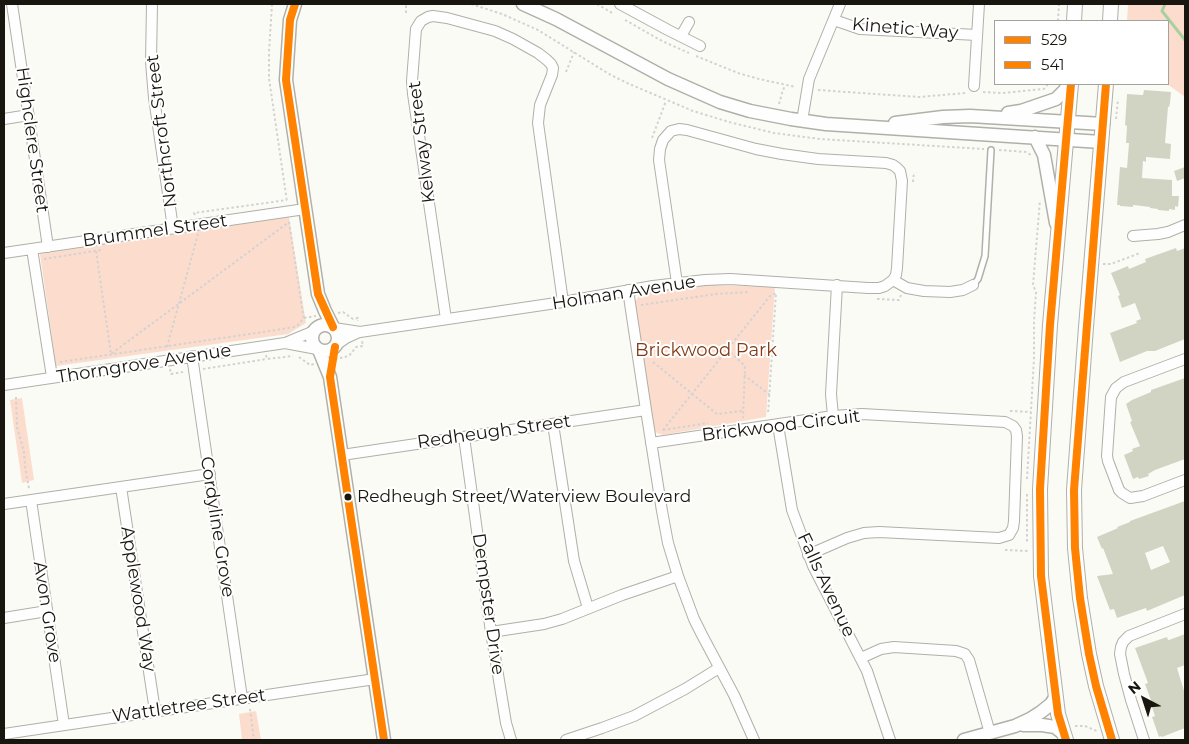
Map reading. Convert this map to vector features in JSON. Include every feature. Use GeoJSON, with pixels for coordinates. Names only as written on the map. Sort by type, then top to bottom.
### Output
{"type":"FeatureCollection","features":[{"type":"Feature","properties":{"kind":"main road"},"geometry":{"type":"LineString","coordinates":[[1074,20],[1075,4]]}},
{"type":"Feature","properties":{"kind":"main road"},"geometry":{"type":"LineString","coordinates":[[1110,20],[1111,4]]}},
{"type":"Feature","properties":{"kind":"main road"},"geometry":{"type":"LineString","coordinates":[[1064,734],[1055,698],[1041,576],[1040,489],[1050,325],[1070,85]]}},
{"type":"Feature","properties":{"kind":"main road"},"geometry":{"type":"LineString","coordinates":[[1106,85],[1074,490],[1075,548],[1080,598],[1094,678],[1110,736]]}},
{"type":"Feature","properties":{"kind":"street","name":"Highclere Street"},"geometry":{"type":"LineString","coordinates":[[12,4],[48,247]]}},
{"type":"Feature","properties":{"kind":"street","name":"Northcroft Street"},"geometry":{"type":"LineString","coordinates":[[152,4],[151,62],[154,98],[173,228]]}},
{"type":"Feature","properties":{"kind":"street"},"geometry":{"type":"LineString","coordinates":[[285,4],[290,20]]}},
{"type":"Feature","properties":{"kind":"street"},"geometry":{"type":"LineString","coordinates":[[296,4],[290,20],[286,80],[318,294],[325,312],[338,334],[330,377]]}},
{"type":"Feature","properties":{"kind":"street"},"geometry":{"type":"LineString","coordinates":[[523,4],[556,19],[668,80],[720,102],[750,111],[826,124],[1102,142]]}},
{"type":"Feature","properties":{"kind":"street"},"geometry":{"type":"LineString","coordinates":[[620,4],[700,46]]}},
{"type":"Feature","properties":{"kind":"street"},"geometry":{"type":"LineString","coordinates":[[802,121],[809,79],[840,4]]}},
{"type":"Feature","properties":{"kind":"street","name":"Kinetic Way"},"geometry":{"type":"LineString","coordinates":[[974,86],[979,4]]}},
{"type":"Feature","properties":{"kind":"street","name":"Kelway Street"},"geometry":{"type":"LineString","coordinates":[[446,319],[412,81],[416,30],[421,21],[433,16],[496,31],[538,53],[551,64],[552,75],[540,105],[538,123],[563,302]]}},
{"type":"Feature","properties":{"kind":"street","name":"Kinetic Way"},"geometry":{"type":"LineString","coordinates":[[834,20],[860,28],[977,35]]}},
{"type":"Feature","properties":{"kind":"street"},"geometry":{"type":"LineString","coordinates":[[681,36],[689,22]]}},
{"type":"Feature","properties":{"kind":"street"},"geometry":{"type":"LineString","coordinates":[[986,116],[1021,111],[1056,99],[1069,85]]}},
{"type":"Feature","properties":{"kind":"street"},"geometry":{"type":"LineString","coordinates":[[4,119],[29,115]]}},
{"type":"Feature","properties":{"kind":"street"},"geometry":{"type":"LineString","coordinates":[[863,126],[943,117],[970,116],[1103,124]]}},
{"type":"Feature","properties":{"kind":"street"},"geometry":{"type":"LineString","coordinates":[[677,283],[659,160],[663,140],[671,131],[679,129],[782,154],[893,165],[901,175],[902,181],[897,268],[896,275],[891,282],[907,288],[924,291],[950,292],[974,285]]}},
{"type":"Feature","properties":{"kind":"street"},"geometry":{"type":"LineString","coordinates":[[1035,137],[1044,155],[1058,235]]}},
{"type":"Feature","properties":{"kind":"street","name":"Brummel Street"},"geometry":{"type":"LineString","coordinates":[[4,253],[197,224],[288,217],[305,209]]}},
{"type":"Feature","properties":{"kind":"street"},"geometry":{"type":"LineString","coordinates":[[1133,236],[1168,232],[1185,225]]}},
{"type":"Feature","properties":{"kind":"street"},"geometry":{"type":"LineString","coordinates":[[32,249],[52,378]]}},
{"type":"Feature","properties":{"kind":"street","name":"Holman Avenue"},"geometry":{"type":"LineString","coordinates":[[335,346],[346,338],[360,332],[677,283],[730,279],[879,288],[891,282]]}},
{"type":"Feature","properties":{"kind":"street"},"geometry":{"type":"LineString","coordinates":[[833,416],[831,394],[837,285]]}},
{"type":"Feature","properties":{"kind":"street"},"geometry":{"type":"LineString","coordinates":[[628,290],[666,535],[688,605],[734,695],[754,740]]}},
{"type":"Feature","properties":{"kind":"street"},"geometry":{"type":"LineString","coordinates":[[318,294],[315,330],[312,338],[330,377],[384,740]]}},
{"type":"Feature","properties":{"kind":"street"},"geometry":{"type":"LineString","coordinates":[[315,330],[322,325],[330,325],[334,328]]}},
{"type":"Feature","properties":{"kind":"street","name":"Holman Avenue"},"geometry":{"type":"LineString","coordinates":[[334,328],[360,332]]}},
{"type":"Feature","properties":{"kind":"street","name":"Thorngrove Avenue"},"geometry":{"type":"LineString","coordinates":[[4,384],[285,343],[315,330]]}},
{"type":"Feature","properties":{"kind":"street","name":"Thorngrove Avenue"},"geometry":{"type":"LineString","coordinates":[[285,343],[318,349]]}},
{"type":"Feature","properties":{"kind":"street"},"geometry":{"type":"LineString","coordinates":[[318,349],[328,351],[335,346]]}},
{"type":"Feature","properties":{"kind":"street","name":"Cordyline Grove"},"geometry":{"type":"LineString","coordinates":[[192,356],[242,698]]}},
{"type":"Feature","properties":{"kind":"street"},"geometry":{"type":"LineString","coordinates":[[1185,359],[1124,382],[1116,388],[1111,398],[1107,449],[1108,461],[1116,484],[1122,493],[1130,498],[1144,496],[1185,480]]}},
{"type":"Feature","properties":{"kind":"street","name":"Redheugh Street"},"geometry":{"type":"LineString","coordinates":[[342,455],[646,410]]}},
{"type":"Feature","properties":{"kind":"street","name":"Brickwood Circuit"},"geometry":{"type":"LineString","coordinates":[[651,443],[833,416],[862,414],[1005,422],[1016,430],[1013,528],[1009,535],[999,538],[879,532],[847,538],[808,555]]}},
{"type":"Feature","properties":{"kind":"street"},"geometry":{"type":"LineString","coordinates":[[553,424],[574,561],[588,608]]}},
{"type":"Feature","properties":{"kind":"street","name":"Falls Avenue"},"geometry":{"type":"LineString","coordinates":[[778,425],[792,510],[819,579],[861,658],[890,740]]}},
{"type":"Feature","properties":{"kind":"street","name":"Dempster Drive"},"geometry":{"type":"LineString","coordinates":[[464,436],[491,632],[506,723],[511,740]]}},
{"type":"Feature","properties":{"kind":"street"},"geometry":{"type":"LineString","coordinates":[[4,504],[30,495],[121,487],[210,474]]}},
{"type":"Feature","properties":{"kind":"street","name":"Applewood Way"},"geometry":{"type":"LineString","coordinates":[[121,487],[155,712]]}},
{"type":"Feature","properties":{"kind":"street","name":"Avon Grove"},"geometry":{"type":"LineString","coordinates":[[30,495],[64,725]]}},
{"type":"Feature","properties":{"kind":"street"},"geometry":{"type":"LineString","coordinates":[[491,632],[544,624],[562,619],[622,595],[678,576]]}},
{"type":"Feature","properties":{"kind":"street"},"geometry":{"type":"LineString","coordinates":[[4,618],[47,612]]}},
{"type":"Feature","properties":{"kind":"street"},"geometry":{"type":"LineString","coordinates":[[1144,740],[1124,674],[1120,647],[1129,636],[1185,614]]}},
{"type":"Feature","properties":{"kind":"street"},"geometry":{"type":"LineString","coordinates":[[861,658],[881,649],[894,648],[956,651],[964,654],[969,660],[990,733]]}},
{"type":"Feature","properties":{"kind":"street"},"geometry":{"type":"LineString","coordinates":[[566,740],[602,728],[640,712],[685,689],[720,668]]}},
{"type":"Feature","properties":{"kind":"street","name":"Wattletree Street"},"geometry":{"type":"LineString","coordinates":[[4,734],[375,679]]}},
{"type":"Feature","properties":{"kind":"street"},"geometry":{"type":"LineString","coordinates":[[964,740],[1030,720],[1051,704],[1055,698]]}},
{"type":"Feature","properties":{"kind":"street"},"geometry":{"type":"LineString","coordinates":[[1015,726],[1042,725],[1054,727],[1064,734]]}},
{"type":"Feature","properties":{"kind":"lane"},"geometry":{"type":"LineString","coordinates":[[974,285],[978,279],[985,256],[991,150]]}},
{"type":"Feature","properties":{"kind":"path"},"geometry":{"type":"LineString","coordinates":[[50,363],[294,327],[304,318],[269,78],[272,4]]}},
{"type":"Feature","properties":{"kind":"path"},"geometry":{"type":"LineString","coordinates":[[406,4],[406,13]]}},
{"type":"Feature","properties":{"kind":"path"},"geometry":{"type":"LineString","coordinates":[[471,4],[518,20],[538,30],[609,74],[666,101],[728,122],[793,136],[1026,152],[1032,156]]}},
{"type":"Feature","properties":{"kind":"path"},"geometry":{"type":"LineString","coordinates":[[1058,20],[1059,4]]}},
{"type":"Feature","properties":{"kind":"path"},"geometry":{"type":"LineString","coordinates":[[566,72],[574,52]]}},
{"type":"Feature","properties":{"kind":"path"},"geometry":{"type":"LineString","coordinates":[[1044,89],[1047,85]]}},
{"type":"Feature","properties":{"kind":"path"},"geometry":{"type":"LineString","coordinates":[[652,138],[666,101]]}},
{"type":"Feature","properties":{"kind":"path"},"geometry":{"type":"LineString","coordinates":[[267,360],[171,374],[166,346],[198,236],[194,214],[286,200]]}},
{"type":"Feature","properties":{"kind":"path"},"geometry":{"type":"LineString","coordinates":[[1027,480],[1034,359],[1036,292],[1033,285],[1040,200]]}},
{"type":"Feature","properties":{"kind":"path"},"geometry":{"type":"LineString","coordinates":[[280,224],[288,217]]}},
{"type":"Feature","properties":{"kind":"path"},"geometry":{"type":"LineString","coordinates":[[111,354],[180,303],[288,217]]}},
{"type":"Feature","properties":{"kind":"path"},"geometry":{"type":"LineString","coordinates":[[189,237],[198,236]]}},
{"type":"Feature","properties":{"kind":"path"},"geometry":{"type":"LineString","coordinates":[[34,260],[105,250]]}},
{"type":"Feature","properties":{"kind":"path"},"geometry":{"type":"LineString","coordinates":[[96,251],[111,354]]}},
{"type":"Feature","properties":{"kind":"path"},"geometry":{"type":"LineString","coordinates":[[1103,264],[1111,264],[1140,252]]}},
{"type":"Feature","properties":{"kind":"path"},"geometry":{"type":"LineString","coordinates":[[663,430],[770,296],[776,293],[768,414]]}},
{"type":"Feature","properties":{"kind":"path"},"geometry":{"type":"LineString","coordinates":[[727,349],[745,366],[742,418]]}},
{"type":"Feature","properties":{"kind":"path"},"geometry":{"type":"LineString","coordinates":[[653,362],[717,414],[742,411]]}},
{"type":"Feature","properties":{"kind":"path"},"geometry":{"type":"LineString","coordinates":[[744,375],[770,396]]}},
{"type":"Feature","properties":{"kind":"path"},"geometry":{"type":"LineString","coordinates":[[16,398],[17,426],[24,452],[30,495]]}},
{"type":"Feature","properties":{"kind":"path"},"geometry":{"type":"LineString","coordinates":[[1010,411],[1031,412]]}},
{"type":"Feature","properties":{"kind":"path"},"geometry":{"type":"LineString","coordinates":[[1027,490],[1028,543]]}},
{"type":"Feature","properties":{"kind":"path"},"geometry":{"type":"LineString","coordinates":[[1005,550],[1028,551]]}},
{"type":"Feature","properties":{"kind":"path"},"geometry":{"type":"LineString","coordinates":[[250,709],[254,740]]}},
{"type":"Feature","properties":{"kind":"path"},"geometry":{"type":"LineString","coordinates":[[1064,734],[1078,725],[1110,736]]}},
{"type":"Feature","properties":{"kind":"green space"},"geometry":{"type":"Polygon","coordinates":[[[1128,4],[1185,4],[1185,97],[1168,85],[1169,20],[1127,20],[1128,4]]]}},
{"type":"Feature","properties":{"kind":"green space"},"geometry":{"type":"Polygon","coordinates":[[[289,217],[306,323],[288,334],[56,366],[40,254],[289,217]]]}},
{"type":"Feature","properties":{"kind":"green space","name":"Brickwood Park"},"geometry":{"type":"Polygon","coordinates":[[[711,285],[775,287],[766,417],[663,435],[652,431],[634,303],[641,293],[711,285]]]}},
{"type":"Feature","properties":{"kind":"green space"},"geometry":{"type":"Polygon","coordinates":[[[22,398],[34,480],[22,483],[10,400],[22,398]]]}},
{"type":"Feature","properties":{"kind":"green space"},"geometry":{"type":"Polygon","coordinates":[[[256,711],[261,740],[242,740],[239,714],[256,711]]]}},
{"type":"Feature","properties":{"kind":"building"},"geometry":{"type":"Polygon","coordinates":[[[1144,90],[1171,92],[1165,143],[1171,144],[1170,159],[1146,157],[1146,162],[1143,161],[1142,178],[1172,180],[1172,196],[1179,196],[1178,207],[1175,206],[1175,210],[1169,209],[1169,211],[1133,205],[1133,207],[1117,205],[1120,167],[1127,168],[1129,143],[1126,143],[1127,126],[1125,125],[1127,94],[1143,95],[1144,90]]]}},
{"type":"Feature","properties":{"kind":"building"},"geometry":{"type":"Polygon","coordinates":[[[1185,167],[1185,178],[1177,181],[1174,171],[1185,167]]]}},
{"type":"Feature","properties":{"kind":"building"},"geometry":{"type":"Polygon","coordinates":[[[1176,248],[1177,251],[1185,248],[1185,339],[1120,362],[1110,333],[1137,323],[1136,321],[1141,319],[1135,303],[1122,308],[1118,296],[1120,295],[1111,273],[1128,266],[1129,269],[1146,262],[1145,259],[1176,248]]]}},
{"type":"Feature","properties":{"kind":"building"},"geometry":{"type":"Polygon","coordinates":[[[1185,378],[1185,459],[1155,470],[1148,474],[1149,476],[1133,479],[1124,455],[1140,446],[1130,422],[1132,421],[1126,404],[1151,392],[1151,390],[1185,378]]]}},
{"type":"Feature","properties":{"kind":"building"},"geometry":{"type":"Polygon","coordinates":[[[1185,501],[1185,595],[1147,611],[1146,608],[1117,618],[1114,609],[1110,610],[1097,576],[1113,574],[1097,537],[1130,521],[1185,501]],[[1163,546],[1145,553],[1151,570],[1170,562],[1163,546]]]}},
{"type":"Feature","properties":{"kind":"building"},"geometry":{"type":"Polygon","coordinates":[[[1185,634],[1185,665],[1177,668],[1185,694],[1185,728],[1159,737],[1152,717],[1155,716],[1152,703],[1145,684],[1148,683],[1135,648],[1167,637],[1169,640],[1185,634]]]}},
{"type":"Feature","properties":{"kind":"waterway"},"geometry":{"type":"LineString","coordinates":[[1165,4],[1162,11],[1185,40]]}},
{"type":"Feature","properties":{"kind":"transit line","name":"529"},"geometry":{"type":"LineString","coordinates":[[295,4],[290,20],[286,80],[318,294],[333,327]]}},
{"type":"Feature","properties":{"kind":"transit line","name":"541"},"geometry":{"type":"LineString","coordinates":[[1066,740],[1058,714],[1041,576],[1040,489],[1050,325],[1071,85]]}},
{"type":"Feature","properties":{"kind":"transit line","name":"541"},"geometry":{"type":"LineString","coordinates":[[1106,85],[1074,490],[1075,548],[1080,598],[1096,686],[1112,740]]}},
{"type":"Feature","properties":{"kind":"transit line","name":"529"},"geometry":{"type":"LineString","coordinates":[[335,347],[330,377],[384,740]]}},
{"type":"Feature","properties":{"kind":"place","name":"Redheugh Street/Waterview Boulevard"},"geometry":{"type":"Point","coordinates":[348,497]}}]}
